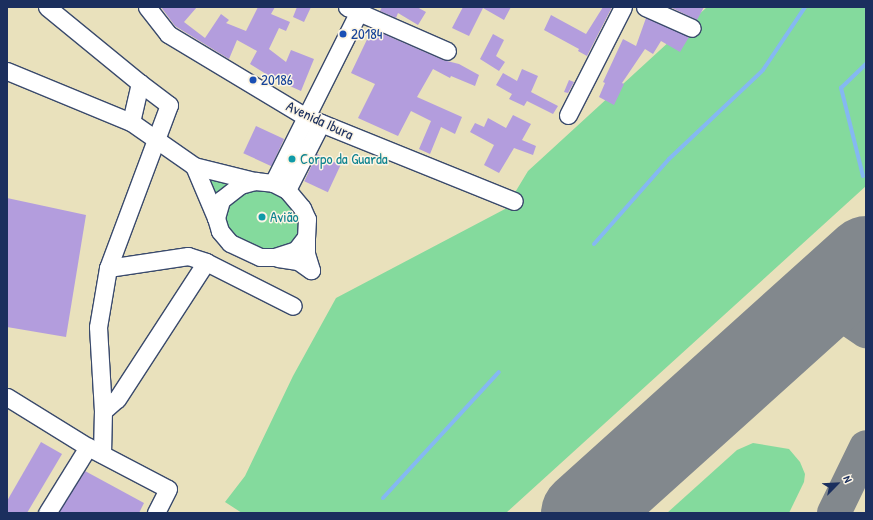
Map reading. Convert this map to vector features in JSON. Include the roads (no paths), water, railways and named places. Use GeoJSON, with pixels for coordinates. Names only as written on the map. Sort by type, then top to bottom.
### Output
{"type":"FeatureCollection","features":[{"type":"Feature","properties":{"kind":"street"},"geometry":{"type":"LineString","coordinates":[[47,7],[169,105],[108,268],[98,327],[103,412],[95,450],[47,513]]}},
{"type":"Feature","properties":{"kind":"street","name":"Avenida Ibura"},"geometry":{"type":"LineString","coordinates":[[146,7],[168,34],[180,43],[313,120],[514,201]]}},
{"type":"Feature","properties":{"kind":"street"},"geometry":{"type":"LineString","coordinates":[[568,115],[623,7]]}},
{"type":"Feature","properties":{"kind":"street"},"geometry":{"type":"LineString","coordinates":[[645,7],[692,28]]}},
{"type":"Feature","properties":{"kind":"street"},"geometry":{"type":"LineString","coordinates":[[280,187],[313,120],[355,9],[447,51]]}},
{"type":"Feature","properties":{"kind":"street"},"geometry":{"type":"LineString","coordinates":[[7,71],[132,122],[194,166],[280,187],[302,208],[306,219],[306,254],[314,275],[298,261],[253,255],[230,243],[220,231],[194,166]]}},
{"type":"Feature","properties":{"kind":"street"},"geometry":{"type":"LineString","coordinates":[[132,122],[140,83]]}},
{"type":"Feature","properties":{"kind":"street"},"geometry":{"type":"LineString","coordinates":[[216,218],[221,200],[229,192],[255,181]]}},
{"type":"Feature","properties":{"kind":"street"},"geometry":{"type":"LineString","coordinates":[[275,257],[296,250],[306,236]]}},
{"type":"Feature","properties":{"kind":"street"},"geometry":{"type":"LineString","coordinates":[[108,268],[188,256],[206,262],[293,306]]}},
{"type":"Feature","properties":{"kind":"street"},"geometry":{"type":"LineString","coordinates":[[103,412],[117,399],[206,262]]}},
{"type":"Feature","properties":{"kind":"street"},"geometry":{"type":"LineString","coordinates":[[7,397],[95,450],[168,489],[156,513]]}},
{"type":"Feature","properties":{"kind":"waterway"},"geometry":{"type":"LineString","coordinates":[[594,244],[669,159],[763,70],[805,7]]}},
{"type":"Feature","properties":{"kind":"waterway"},"geometry":{"type":"LineString","coordinates":[[863,176],[841,88],[866,64]]}},
{"type":"Feature","properties":{"kind":"waterway"},"geometry":{"type":"LineString","coordinates":[[383,498],[499,372]]}},
{"type":"Feature","properties":{"kind":"place","name":"20184"},"geometry":{"type":"Point","coordinates":[343,34]}},
{"type":"Feature","properties":{"kind":"place","name":"20186"},"geometry":{"type":"Point","coordinates":[253,80]}},
{"type":"Feature","properties":{"kind":"place","name":"Corpo da Guarda"},"geometry":{"type":"Point","coordinates":[292,159]}},
{"type":"Feature","properties":{"kind":"place","name":"Avião"},"geometry":{"type":"Point","coordinates":[262,217]}}]}
